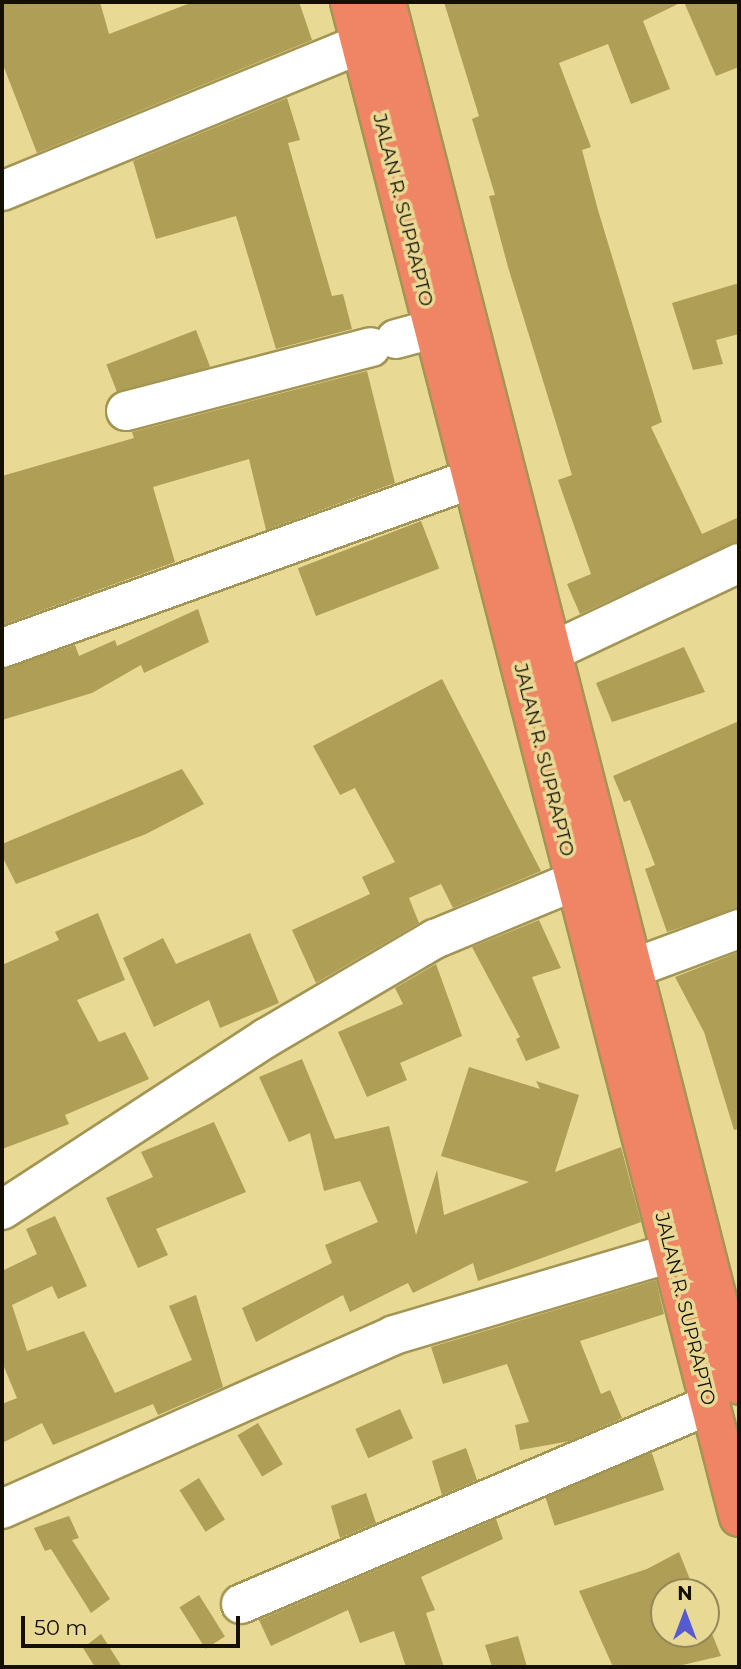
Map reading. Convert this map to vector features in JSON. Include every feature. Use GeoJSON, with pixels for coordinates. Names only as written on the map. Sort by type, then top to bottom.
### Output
{"type":"FeatureCollection","features":[{"type":"Feature","properties":{"kind":"highway","name":"JALAN R. SUPRAPTO"},"geometry":{"type":"LineString","coordinates":[[350,2],[433,329],[471,405],[472,479],[670,1253],[724,1395]]}},
{"type":"Feature","properties":{"kind":"highway","name":"JALAN R. SUPRAPTO"},"geometry":{"type":"LineString","coordinates":[[386,2],[471,405],[551,652],[631,969],[732,1326],[724,1395],[739,1517]]}},
{"type":"Feature","properties":{"kind":"street"},"geometry":{"type":"LineString","coordinates":[[2,191],[361,44]]}},
{"type":"Feature","properties":{"kind":"street"},"geometry":{"type":"LineString","coordinates":[[126,411],[433,329]]}},
{"type":"Feature","properties":{"kind":"street"},"geometry":{"type":"LineString","coordinates":[[2,648],[472,479]]}},
{"type":"Feature","properties":{"kind":"street"},"geometry":{"type":"LineString","coordinates":[[551,652],[739,563]]}},
{"type":"Feature","properties":{"kind":"street"},"geometry":{"type":"LineString","coordinates":[[2,1210],[266,1038],[435,939],[575,881]]}},
{"type":"Feature","properties":{"kind":"street"},"geometry":{"type":"LineString","coordinates":[[631,969],[739,929]]}},
{"type":"Feature","properties":{"kind":"street"},"geometry":{"type":"LineString","coordinates":[[2,1509],[394,1335],[670,1253]]}},
{"type":"Feature","properties":{"kind":"street"},"geometry":{"type":"LineString","coordinates":[[241,1604],[724,1395]]}},
{"type":"Feature","properties":{"kind":"building"},"geometry":{"type":"Polygon","coordinates":[[[2,2],[100,2],[109,34],[193,2],[299,2],[312,40],[37,153],[2,62],[2,2]]]}},
{"type":"Feature","properties":{"kind":"building"},"geometry":{"type":"Polygon","coordinates":[[[444,2],[682,2],[643,21],[670,89],[631,104],[608,44],[559,63],[591,147],[582,150],[662,422],[651,427],[702,534],[739,517],[739,541],[580,614],[567,584],[591,574],[558,480],[572,475],[508,267],[489,196],[495,195],[472,119],[479,116],[444,2]]]}},
{"type":"Feature","properties":{"kind":"building"},"geometry":{"type":"Polygon","coordinates":[[[684,2],[739,2],[739,67],[716,76],[684,2]]]}},
{"type":"Feature","properties":{"kind":"building"},"geometry":{"type":"Polygon","coordinates":[[[287,98],[300,140],[288,143],[332,296],[343,294],[352,329],[276,349],[236,216],[156,239],[133,161],[287,98]]]}},
{"type":"Feature","properties":{"kind":"building"},"geometry":{"type":"Polygon","coordinates":[[[739,283],[739,334],[716,340],[723,364],[693,370],[672,303],[739,283]]]}},
{"type":"Feature","properties":{"kind":"building"},"geometry":{"type":"Polygon","coordinates":[[[196,330],[210,366],[120,401],[106,364],[196,330]]]}},
{"type":"Feature","properties":{"kind":"building"},"geometry":{"type":"Polygon","coordinates":[[[367,371],[395,483],[266,530],[249,459],[153,487],[175,562],[2,625],[2,476],[134,438],[132,432],[367,371]]]}},
{"type":"Feature","properties":{"kind":"building"},"geometry":{"type":"Polygon","coordinates":[[[421,521],[439,569],[316,616],[298,568],[421,521]]]}},
{"type":"Feature","properties":{"kind":"building"},"geometry":{"type":"Polygon","coordinates":[[[198,609],[209,642],[144,673],[141,665],[92,693],[2,720],[2,669],[75,645],[79,656],[115,640],[117,646],[198,609]]]}},
{"type":"Feature","properties":{"kind":"building"},"geometry":{"type":"Polygon","coordinates":[[[684,647],[705,692],[612,722],[596,683],[684,647]]]}},
{"type":"Feature","properties":{"kind":"building"},"geometry":{"type":"Polygon","coordinates":[[[442,679],[541,871],[453,908],[441,884],[409,898],[419,923],[316,983],[292,930],[370,894],[362,877],[395,862],[355,788],[340,795],[313,746],[442,679]]]}},
{"type":"Feature","properties":{"kind":"building"},"geometry":{"type":"Polygon","coordinates":[[[739,721],[739,908],[667,932],[645,869],[655,865],[630,800],[624,802],[613,776],[739,721]]]}},
{"type":"Feature","properties":{"kind":"building"},"geometry":{"type":"Polygon","coordinates":[[[182,769],[204,804],[146,834],[16,884],[2,856],[2,844],[182,769]]]}},
{"type":"Feature","properties":{"kind":"building"},"geometry":{"type":"Polygon","coordinates":[[[98,913],[125,980],[77,1000],[99,1042],[125,1032],[149,1079],[65,1115],[69,1124],[2,1149],[2,965],[59,940],[55,932],[98,913]]]}},
{"type":"Feature","properties":{"kind":"building"},"geometry":{"type":"Polygon","coordinates":[[[539,920],[561,968],[532,977],[560,1048],[526,1061],[516,1039],[520,1037],[472,947],[539,920]]]}},
{"type":"Feature","properties":{"kind":"building"},"geometry":{"type":"Polygon","coordinates":[[[250,933],[279,1003],[220,1028],[209,1000],[154,1027],[123,958],[163,938],[176,964],[250,933]]]}},
{"type":"Feature","properties":{"kind":"building"},"geometry":{"type":"Polygon","coordinates":[[[739,952],[739,1129],[734,1130],[704,1032],[675,977],[739,952]]]}},
{"type":"Feature","properties":{"kind":"building"},"geometry":{"type":"Polygon","coordinates":[[[436,964],[462,1036],[400,1063],[407,1080],[367,1097],[338,1032],[403,1004],[395,988],[436,964]]]}},
{"type":"Feature","properties":{"kind":"building"},"geometry":{"type":"Polygon","coordinates":[[[302,1059],[335,1139],[389,1126],[416,1235],[437,1170],[444,1215],[529,1182],[441,1156],[469,1067],[540,1089],[536,1081],[579,1095],[555,1172],[621,1147],[641,1222],[478,1281],[473,1263],[413,1293],[408,1283],[350,1312],[343,1295],[256,1342],[242,1308],[332,1263],[325,1245],[378,1222],[360,1181],[324,1191],[310,1133],[289,1142],[259,1077],[302,1059]]]}},
{"type":"Feature","properties":{"kind":"building"},"geometry":{"type":"Polygon","coordinates":[[[214,1122],[246,1192],[156,1229],[168,1255],[138,1268],[106,1198],[153,1177],[141,1152],[214,1122]]]}},
{"type":"Feature","properties":{"kind":"building"},"geometry":{"type":"Polygon","coordinates":[[[55,1216],[87,1286],[58,1299],[52,1286],[12,1305],[27,1351],[84,1331],[115,1393],[192,1360],[169,1306],[196,1295],[223,1387],[158,1415],[153,1404],[53,1445],[42,1423],[2,1443],[2,1404],[17,1398],[2,1362],[2,1271],[37,1254],[26,1229],[55,1216]]]}},
{"type":"Feature","properties":{"kind":"building"},"geometry":{"type":"Polygon","coordinates":[[[656,1280],[664,1314],[580,1341],[601,1394],[610,1390],[622,1418],[570,1441],[520,1450],[515,1425],[529,1422],[507,1364],[443,1384],[431,1347],[656,1280]]]}},
{"type":"Feature","properties":{"kind":"building"},"geometry":{"type":"Polygon","coordinates":[[[400,1409],[413,1438],[368,1458],[355,1429],[400,1409]]]}},
{"type":"Feature","properties":{"kind":"building"},"geometry":{"type":"Polygon","coordinates":[[[258,1423],[283,1464],[262,1477],[237,1435],[258,1423]]]}},
{"type":"Feature","properties":{"kind":"building"},"geometry":{"type":"Polygon","coordinates":[[[466,1448],[477,1480],[442,1495],[432,1461],[466,1448]]]}},
{"type":"Feature","properties":{"kind":"building"},"geometry":{"type":"Polygon","coordinates":[[[652,1453],[664,1490],[555,1526],[543,1489],[652,1453]]]}},
{"type":"Feature","properties":{"kind":"building"},"geometry":{"type":"Polygon","coordinates":[[[199,1478],[225,1520],[205,1532],[179,1490],[199,1478]]]}},
{"type":"Feature","properties":{"kind":"building"},"geometry":{"type":"Polygon","coordinates":[[[366,1493],[376,1523],[340,1538],[331,1506],[366,1493]]]}},
{"type":"Feature","properties":{"kind":"building"},"geometry":{"type":"Polygon","coordinates":[[[69,1516],[79,1538],[72,1540],[110,1599],[91,1613],[51,1549],[45,1551],[34,1528],[69,1516]]]}},
{"type":"Feature","properties":{"kind":"building"},"geometry":{"type":"Polygon","coordinates":[[[496,1519],[503,1539],[421,1577],[435,1610],[426,1613],[444,1667],[406,1667],[394,1631],[360,1643],[348,1610],[271,1646],[259,1620],[496,1519]]]}},
{"type":"Feature","properties":{"kind":"building"},"geometry":{"type":"Polygon","coordinates":[[[679,1552],[689,1578],[650,1578],[650,1648],[718,1648],[721,1656],[674,1667],[613,1667],[579,1591],[647,1569],[679,1552]]]}},
{"type":"Feature","properties":{"kind":"building"},"geometry":{"type":"Polygon","coordinates":[[[199,1595],[225,1637],[205,1649],[179,1607],[199,1595]]]}},
{"type":"Feature","properties":{"kind":"building"},"geometry":{"type":"Polygon","coordinates":[[[101,1634],[122,1667],[95,1667],[83,1648],[101,1634]]]}},
{"type":"Feature","properties":{"kind":"building"},"geometry":{"type":"Polygon","coordinates":[[[518,1636],[527,1667],[492,1667],[485,1645],[518,1636]]]}}]}
